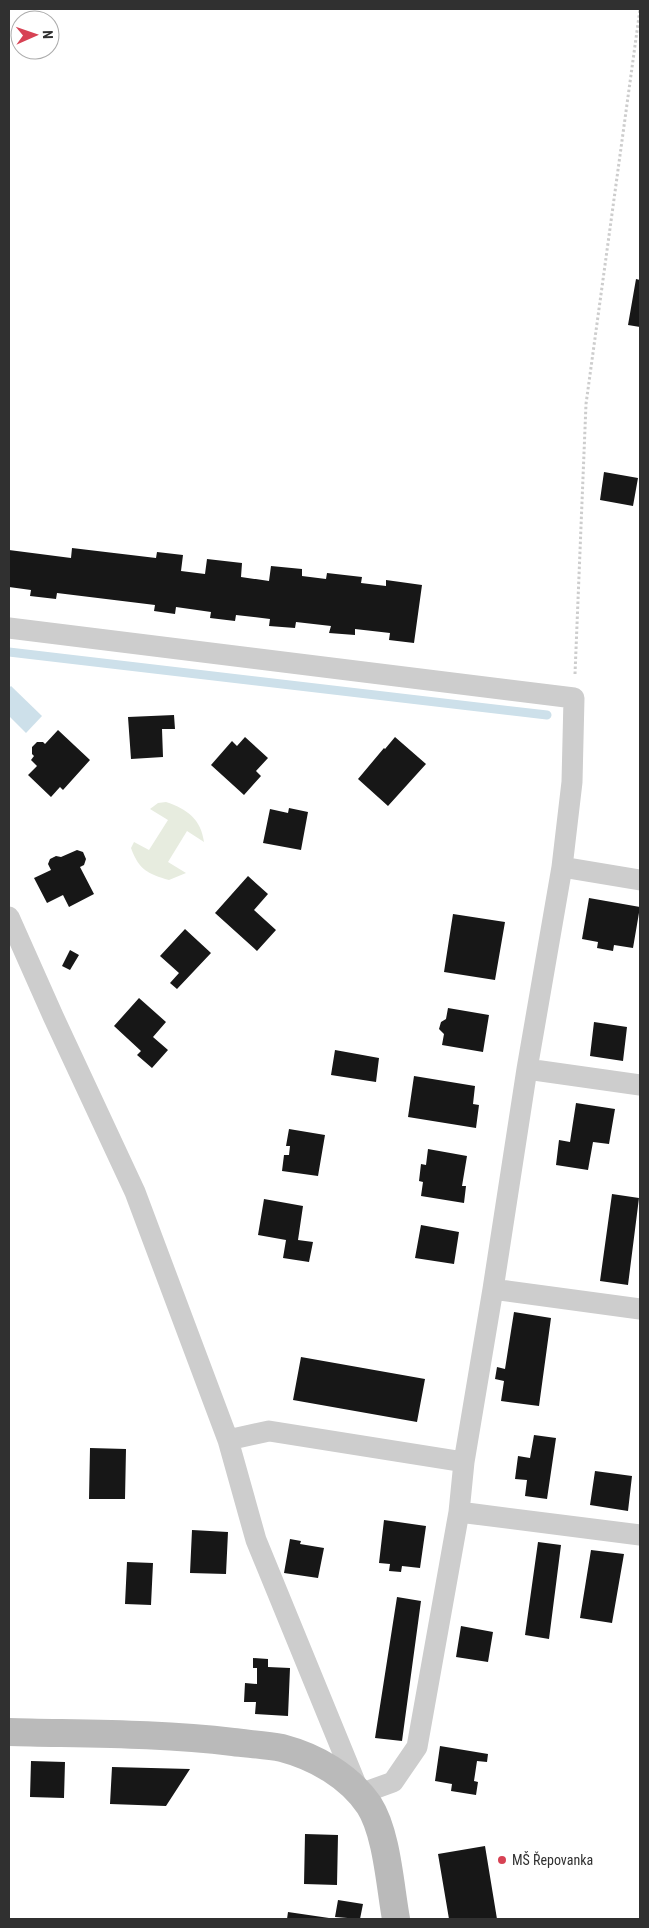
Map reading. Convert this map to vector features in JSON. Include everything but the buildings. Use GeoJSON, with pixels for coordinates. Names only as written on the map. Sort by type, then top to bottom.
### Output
{"type":"FeatureCollection","features":[{"type":"Feature","properties":{"kind":"street"},"geometry":{"type":"LineString","coordinates":[[9,628],[574,698],[572,782],[562,867],[527,1069],[464,1462],[459,1512],[417,1747],[393,1782],[360,1794]]}},
{"type":"Feature","properties":{"kind":"street"},"geometry":{"type":"LineString","coordinates":[[562,867],[640,880]]}},
{"type":"Feature","properties":{"kind":"street"},"geometry":{"type":"LineString","coordinates":[[9,917],[135,1192],[228,1440],[256,1540],[360,1794]]}},
{"type":"Feature","properties":{"kind":"street"},"geometry":{"type":"LineString","coordinates":[[527,1069],[640,1085]]}},
{"type":"Feature","properties":{"kind":"street"},"geometry":{"type":"LineString","coordinates":[[493,1289],[640,1309]]}},
{"type":"Feature","properties":{"kind":"street"},"geometry":{"type":"LineString","coordinates":[[228,1440],[269,1431],[464,1462]]}},
{"type":"Feature","properties":{"kind":"street"},"geometry":{"type":"LineString","coordinates":[[459,1512],[640,1535]]}},
{"type":"Feature","properties":{"kind":"street"},"geometry":{"type":"LineString","coordinates":[[9,1732],[163,1736],[214,1740],[282,1748],[331,1768],[347,1780],[370,1807],[382,1838],[396,1919]]}},
{"type":"Feature","properties":{"kind":"path"},"geometry":{"type":"LineString","coordinates":[[574,698],[586,404],[640,9]]}},
{"type":"Feature","properties":{"kind":"shaded area"},"geometry":{"type":"Polygon","coordinates":[[[166,802],[192,816],[200,827],[204,842],[187,831],[168,862],[186,873],[169,880],[155,876],[145,870],[137,861],[131,848],[134,842],[149,850],[168,820],[150,809],[158,803],[166,802]]]}},
{"type":"Feature","properties":{"kind":"water"},"geometry":{"type":"Polygon","coordinates":[[[11,686],[42,716],[26,733],[9,716],[9,688],[11,686]]]}},
{"type":"Feature","properties":{"kind":"waterway"},"geometry":{"type":"LineString","coordinates":[[9,652],[547,715]]}},
{"type":"Feature","properties":{"kind":"place","name":"MŠ Řepovanka"},"geometry":{"type":"Point","coordinates":[502,1860]}}]}
